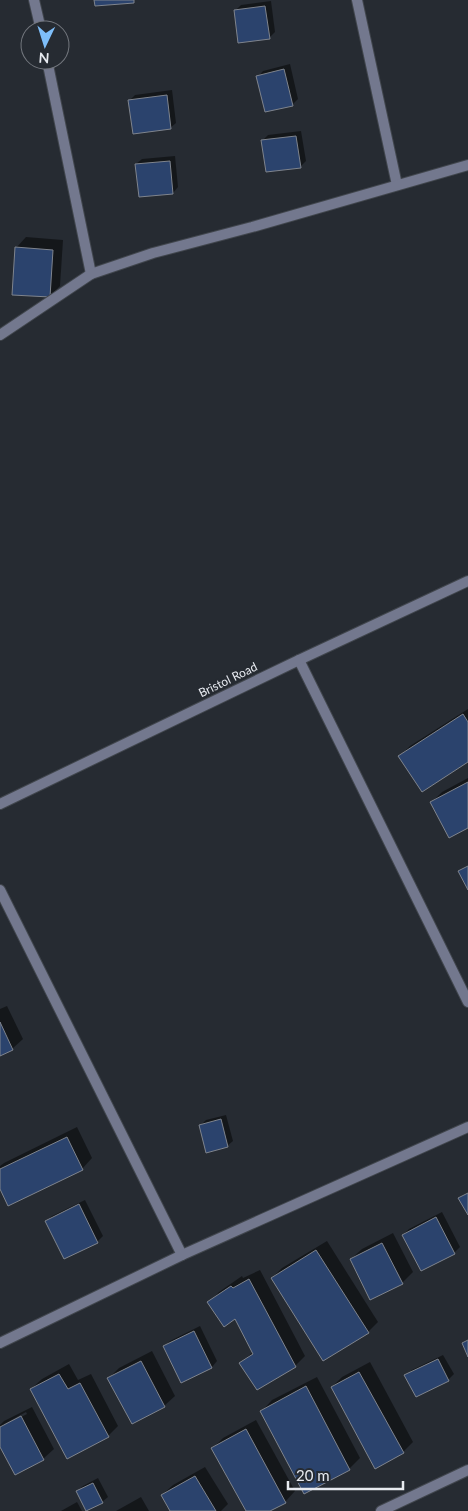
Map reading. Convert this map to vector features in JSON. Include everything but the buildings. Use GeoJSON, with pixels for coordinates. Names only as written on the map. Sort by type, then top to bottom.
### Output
{"type":"FeatureCollection","features":[{"type":"Feature","properties":{"kind":"street"},"geometry":{"type":"LineString","coordinates":[[34,0],[38,20]]}},
{"type":"Feature","properties":{"kind":"street"},"geometry":{"type":"LineString","coordinates":[[358,0],[396,185]]}},
{"type":"Feature","properties":{"kind":"street"},"geometry":{"type":"LineString","coordinates":[[49,70],[92,274]]}},
{"type":"Feature","properties":{"kind":"street"},"geometry":{"type":"LineString","coordinates":[[0,335],[92,274],[153,253],[252,227],[468,165]]}},
{"type":"Feature","properties":{"kind":"street","name":"Bristol Road"},"geometry":{"type":"LineString","coordinates":[[0,804],[468,580]]}},
{"type":"Feature","properties":{"kind":"street"},"geometry":{"type":"LineString","coordinates":[[299,660],[468,1002]]}},
{"type":"Feature","properties":{"kind":"street"},"geometry":{"type":"LineString","coordinates":[[0,890],[182,1255]]}},
{"type":"Feature","properties":{"kind":"street"},"geometry":{"type":"LineString","coordinates":[[0,1343],[182,1255],[468,1126]]}},
{"type":"Feature","properties":{"kind":"street"},"geometry":{"type":"LineString","coordinates":[[382,1511],[468,1470]]}}]}
